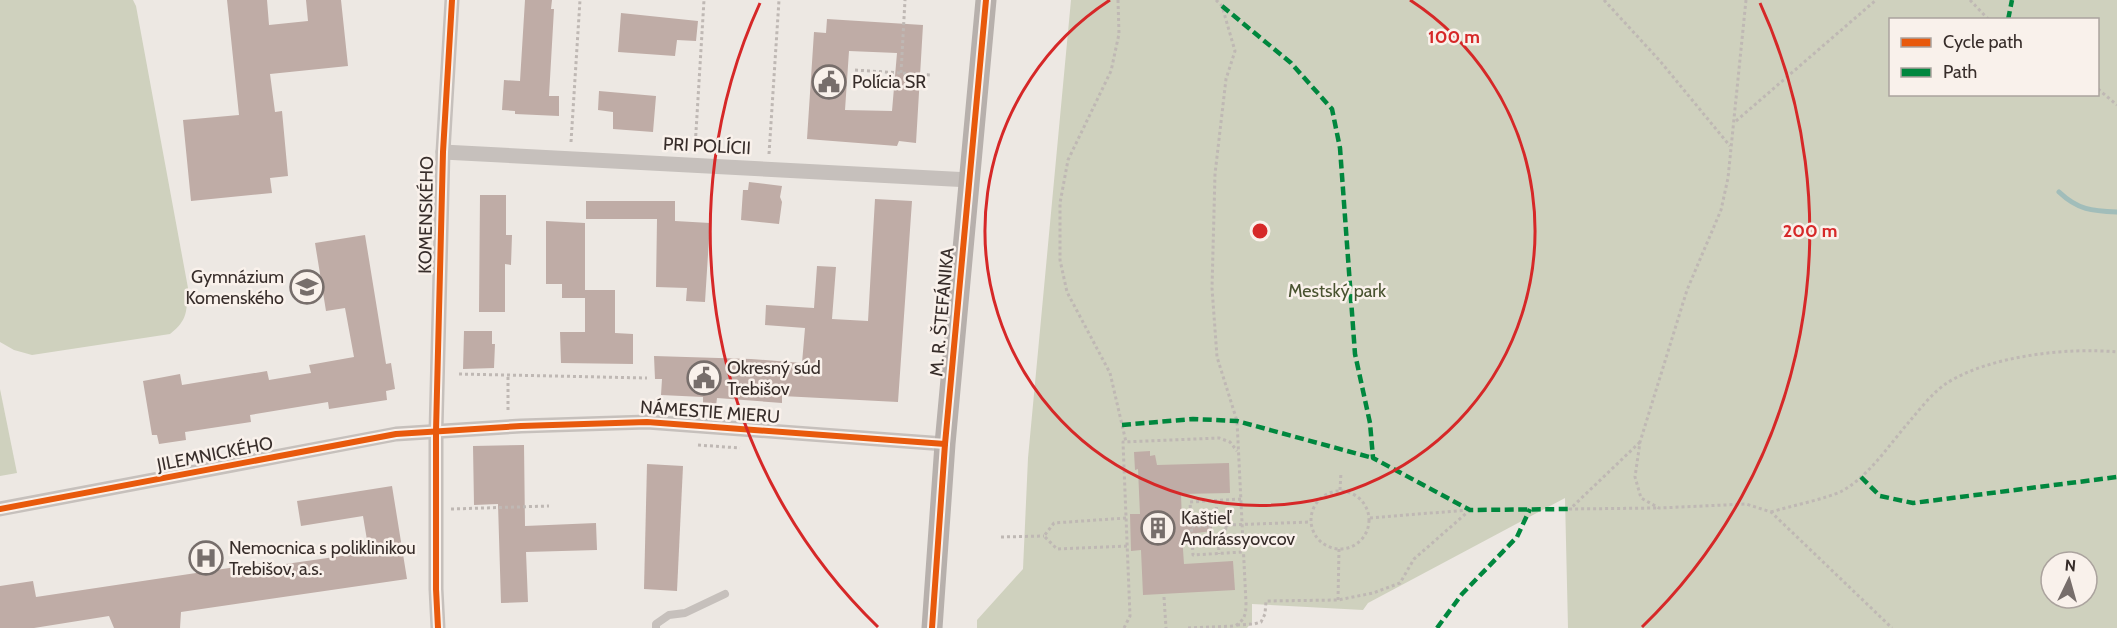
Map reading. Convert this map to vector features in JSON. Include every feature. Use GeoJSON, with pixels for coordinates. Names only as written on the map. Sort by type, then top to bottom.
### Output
{"type":"FeatureCollection","features":[{"type":"Feature","properties":{"kind":"street","name":"KOMENSKÉHO"},"geometry":{"type":"LineString","coordinates":[[438,628],[436,431],[443,152],[452,0]]}},
{"type":"Feature","properties":{"kind":"street","name":"M. R. ŠTEFÁNIKA"},"geometry":{"type":"LineString","coordinates":[[932,628],[945,444],[986,0]]}},
{"type":"Feature","properties":{"kind":"street","name":"PRI POLÍCII"},"geometry":{"type":"LineString","coordinates":[[443,152],[970,180]]}},
{"type":"Feature","properties":{"kind":"street","name":"NÁMESTIE MIERU"},"geometry":{"type":"LineString","coordinates":[[436,431],[647,422],[945,444]]}},
{"type":"Feature","properties":{"kind":"street","name":"JILEMNICKÉHO"},"geometry":{"type":"LineString","coordinates":[[0,509],[396,434],[436,431]]}},
{"type":"Feature","properties":{"kind":"lane"},"geometry":{"type":"LineString","coordinates":[[656,628],[656,624],[669,615],[685,613],[725,594]]}},
{"type":"Feature","properties":{"kind":"path"},"geometry":{"type":"LineString","coordinates":[[570,158],[580,0]]}},
{"type":"Feature","properties":{"kind":"path"},"geometry":{"type":"LineString","coordinates":[[695,137],[704,0]]}},
{"type":"Feature","properties":{"kind":"path"},"geometry":{"type":"LineString","coordinates":[[768,169],[779,0]]}},
{"type":"Feature","properties":{"kind":"path"},"geometry":{"type":"LineString","coordinates":[[901,73],[905,0]]}},
{"type":"Feature","properties":{"kind":"path"},"geometry":{"type":"LineString","coordinates":[[1118,0],[1119,34],[1111,71],[1068,160],[1060,202],[1060,260],[1067,292],[1110,374],[1126,442]]}},
{"type":"Feature","properties":{"kind":"path"},"geometry":{"type":"LineString","coordinates":[[1216,0],[1222,6],[1235,51],[1226,79],[1215,174],[1212,288],[1217,357],[1237,421],[1246,615],[1242,622],[1235,626]]}},
{"type":"Feature","properties":{"kind":"path"},"geometry":{"type":"LineString","coordinates":[[1604,0],[1660,60],[1731,147]]}},
{"type":"Feature","properties":{"kind":"path"},"geometry":{"type":"LineString","coordinates":[[1659,508],[1641,498],[1635,477],[1640,442],[1687,290],[1721,210],[1728,178],[1735,123],[1746,0]]}},
{"type":"Feature","properties":{"kind":"path"},"geometry":{"type":"LineString","coordinates":[[1735,123],[1876,0]]}},
{"type":"Feature","properties":{"kind":"path"},"geometry":{"type":"LineString","coordinates":[[1970,0],[1987,18]]}},
{"type":"Feature","properties":{"kind":"path"},"geometry":{"type":"LineString","coordinates":[[855,70],[931,75]]}},
{"type":"Feature","properties":{"kind":"path"},"geometry":{"type":"LineString","coordinates":[[2099,91],[2117,105]]}},
{"type":"Feature","properties":{"kind":"path"},"geometry":{"type":"LineString","coordinates":[[1771,512],[1841,492],[1861,477],[1917,412],[1945,384],[1975,368],[2053,353],[2098,350],[2117,352]]}},
{"type":"Feature","properties":{"kind":"path"},"geometry":{"type":"LineString","coordinates":[[459,374],[646,378]]}},
{"type":"Feature","properties":{"kind":"path"},"geometry":{"type":"LineString","coordinates":[[507,414],[508,375]]}},
{"type":"Feature","properties":{"kind":"path"},"geometry":{"type":"LineString","coordinates":[[1124,628],[1130,616],[1123,442],[1219,438],[1230,442],[1238,453]]}},
{"type":"Feature","properties":{"kind":"path"},"geometry":{"type":"LineString","coordinates":[[1640,442],[1570,509],[1746,504],[1771,512],[1892,628]]}},
{"type":"Feature","properties":{"kind":"path"},"geometry":{"type":"LineString","coordinates":[[698,445],[740,448]]}},
{"type":"Feature","properties":{"kind":"path"},"geometry":{"type":"LineString","coordinates":[[1340,490],[1341,472]]}},
{"type":"Feature","properties":{"kind":"path"},"geometry":{"type":"LineString","coordinates":[[1340,490],[1358,496],[1364,503],[1370,518],[1364,538],[1357,544],[1339,549],[1329,547],[1320,541],[1314,533],[1311,514],[1315,504],[1322,497],[1340,490]]}},
{"type":"Feature","properties":{"kind":"path"},"geometry":{"type":"LineString","coordinates":[[1241,499],[1190,502],[1193,555],[1244,552]]}},
{"type":"Feature","properties":{"kind":"path"},"geometry":{"type":"LineString","coordinates":[[1216,501],[1217,518]]}},
{"type":"Feature","properties":{"kind":"path"},"geometry":{"type":"LineString","coordinates":[[451,509],[549,506]]}},
{"type":"Feature","properties":{"kind":"path"},"geometry":{"type":"LineString","coordinates":[[1188,628],[1235,626],[1261,622],[1265,614],[1266,601],[1338,600],[1373,593],[1400,583],[1414,559],[1470,510],[1370,518]]}},
{"type":"Feature","properties":{"kind":"path"},"geometry":{"type":"LineString","coordinates":[[1044,536],[1054,524],[1126,518]]}},
{"type":"Feature","properties":{"kind":"path"},"geometry":{"type":"LineString","coordinates":[[1217,518],[1227,525],[1311,522]]}},
{"type":"Feature","properties":{"kind":"path"},"geometry":{"type":"LineString","coordinates":[[1217,518],[1210,526],[1213,533],[1218,535]]}},
{"type":"Feature","properties":{"kind":"path"},"geometry":{"type":"LineString","coordinates":[[1218,535],[1226,531],[1227,525]]}},
{"type":"Feature","properties":{"kind":"path"},"geometry":{"type":"LineString","coordinates":[[1192,527],[1210,526]]}},
{"type":"Feature","properties":{"kind":"path"},"geometry":{"type":"LineString","coordinates":[[1218,535],[1219,554]]}},
{"type":"Feature","properties":{"kind":"path"},"geometry":{"type":"LineString","coordinates":[[1001,537],[1044,536],[1057,549],[1127,546]]}},
{"type":"Feature","properties":{"kind":"path"},"geometry":{"type":"LineString","coordinates":[[1338,600],[1339,549]]}},
{"type":"Feature","properties":{"kind":"path"},"geometry":{"type":"LineString","coordinates":[[1164,597],[1166,628]]}},
{"type":"Feature","properties":{"kind":"green space"},"geometry":{"type":"Polygon","coordinates":[[[0,0],[133,0],[136,6],[188,288],[184,319],[170,334],[32,355],[14,350],[0,342],[0,0]]]}},
{"type":"Feature","properties":{"kind":"green space","name":"Mestský park"},"geometry":{"type":"Polygon","coordinates":[[[1071,0],[2117,0],[2117,628],[1568,628],[1565,498],[1368,603],[1363,610],[1252,604],[1252,622],[1247,628],[977,628],[977,620],[1023,569],[1028,458],[1071,0]]]}},
{"type":"Feature","properties":{"kind":"green space"},"geometry":{"type":"Polygon","coordinates":[[[0,389],[17,473],[0,476],[0,389]]]}},
{"type":"Feature","properties":{"kind":"building"},"geometry":{"type":"Polygon","coordinates":[[[227,0],[267,0],[269,25],[308,21],[306,0],[341,0],[348,66],[270,74],[275,112],[282,111],[288,176],[270,178],[272,193],[191,201],[183,120],[239,115],[227,0]]]}},
{"type":"Feature","properties":{"kind":"building"},"geometry":{"type":"Polygon","coordinates":[[[525,0],[552,0],[551,9],[554,9],[549,96],[559,96],[559,116],[515,114],[515,111],[502,110],[504,80],[520,81],[525,0]]]}},
{"type":"Feature","properties":{"kind":"building"},"geometry":{"type":"Polygon","coordinates":[[[621,13],[698,21],[696,41],[677,40],[675,56],[618,52],[621,13]]]}},
{"type":"Feature","properties":{"kind":"building","name":"Polícia SR"},"geometry":{"type":"Polygon","coordinates":[[[827,19],[923,25],[916,143],[899,141],[897,146],[807,139],[814,32],[826,33],[827,19]],[[849,51],[845,110],[892,111],[897,53],[849,51]]]}},
{"type":"Feature","properties":{"kind":"building"},"geometry":{"type":"Polygon","coordinates":[[[599,91],[656,96],[653,132],[613,129],[613,112],[598,110],[599,91]]]}},
{"type":"Feature","properties":{"kind":"building"},"geometry":{"type":"Polygon","coordinates":[[[749,182],[782,186],[779,224],[741,220],[743,190],[748,190],[749,182]]]}},
{"type":"Feature","properties":{"kind":"building"},"geometry":{"type":"Polygon","coordinates":[[[480,195],[506,195],[506,235],[512,235],[511,265],[505,264],[505,312],[479,312],[480,195]]]}},
{"type":"Feature","properties":{"kind":"building"},"geometry":{"type":"Polygon","coordinates":[[[875,199],[912,201],[898,402],[782,396],[782,403],[717,398],[716,406],[703,407],[703,397],[661,395],[662,379],[655,379],[654,356],[802,363],[805,328],[765,325],[766,305],[814,308],[817,266],[836,267],[832,319],[868,321],[875,199]]]}},
{"type":"Feature","properties":{"kind":"building"},"geometry":{"type":"Polygon","coordinates":[[[586,201],[675,201],[675,221],[710,223],[705,302],[686,301],[687,288],[656,287],[657,219],[586,219],[586,201]]]}},
{"type":"Feature","properties":{"kind":"building"},"geometry":{"type":"Polygon","coordinates":[[[546,221],[585,223],[585,290],[615,290],[615,333],[633,334],[633,364],[561,363],[560,332],[585,332],[585,298],[562,298],[562,284],[546,284],[546,221]]]}},
{"type":"Feature","properties":{"kind":"building"},"geometry":{"type":"Polygon","coordinates":[[[365,235],[386,364],[391,363],[395,389],[386,391],[387,400],[329,409],[328,402],[250,415],[251,422],[185,432],[186,440],[159,444],[157,435],[152,435],[143,381],[180,374],[182,385],[267,371],[269,380],[311,373],[309,365],[354,357],[345,308],[326,311],[315,243],[365,235]]]}},
{"type":"Feature","properties":{"kind":"building"},"geometry":{"type":"Polygon","coordinates":[[[464,331],[492,331],[492,344],[495,344],[494,368],[463,369],[464,331]]]}},
{"type":"Feature","properties":{"kind":"building"},"geometry":{"type":"Polygon","coordinates":[[[524,445],[525,526],[596,523],[597,550],[526,552],[528,602],[501,603],[498,504],[474,505],[473,446],[524,445]]]}},
{"type":"Feature","properties":{"kind":"building","name":"Kaštieľ Andrássyovcov"},"geometry":{"type":"Polygon","coordinates":[[[1150,451],[1150,456],[1155,455],[1157,465],[1229,463],[1230,493],[1181,494],[1182,522],[1212,524],[1212,531],[1182,535],[1184,564],[1233,561],[1235,590],[1143,595],[1141,550],[1131,551],[1130,514],[1140,514],[1138,469],[1135,470],[1134,452],[1150,451]]]}},
{"type":"Feature","properties":{"kind":"building"},"geometry":{"type":"Polygon","coordinates":[[[647,464],[683,466],[677,591],[644,589],[647,464]]]}},
{"type":"Feature","properties":{"kind":"building"},"geometry":{"type":"Polygon","coordinates":[[[392,486],[407,579],[181,612],[180,628],[114,628],[109,616],[34,628],[0,628],[0,586],[33,581],[36,597],[262,563],[265,567],[369,552],[363,516],[301,526],[297,501],[392,486]]]}},
{"type":"Feature","properties":{"kind":"waterway"},"geometry":{"type":"LineString","coordinates":[[2059,192],[2079,206],[2117,212]]}},
{"type":"Feature","properties":{"kind":"marked path"},"geometry":{"type":"LineString","coordinates":[[2008,18],[2012,0]]}},
{"type":"Feature","properties":{"kind":"marked path"},"geometry":{"type":"LineString","coordinates":[[1222,6],[1291,63],[1332,109],[1340,148],[1355,354],[1370,423],[1373,458],[1470,510],[1570,509]]}},
{"type":"Feature","properties":{"kind":"marked path"},"geometry":{"type":"LineString","coordinates":[[1122,425],[1193,419],[1237,421],[1373,458]]}},
{"type":"Feature","properties":{"kind":"marked path"},"geometry":{"type":"LineString","coordinates":[[1861,477],[1880,496],[1913,503],[2117,477]]}},
{"type":"Feature","properties":{"kind":"marked path"},"geometry":{"type":"LineString","coordinates":[[1437,628],[1462,594],[1517,537],[1530,509]]}},
{"type":"Feature","properties":{"kind":"cycle path"},"geometry":{"type":"LineString","coordinates":[[438,628],[436,431],[443,152],[452,0]]}},
{"type":"Feature","properties":{"kind":"cycle path"},"geometry":{"type":"LineString","coordinates":[[932,628],[945,444],[986,0]]}},
{"type":"Feature","properties":{"kind":"cycle path"},"geometry":{"type":"LineString","coordinates":[[0,509],[396,434],[521,426],[647,422],[945,444]]}},
{"type":"Feature","properties":{"kind":"place","name":"Polícia SR"},"geometry":{"type":"Point","coordinates":[829,82]}},
{"type":"Feature","properties":{"kind":"place","name":"Gymnázium Komenského"},"geometry":{"type":"Point","coordinates":[307,287]}},
{"type":"Feature","properties":{"kind":"place","name":"Okresný súd Trebišov"},"geometry":{"type":"Point","coordinates":[704,378]}},
{"type":"Feature","properties":{"kind":"place","name":"Kaštieľ Andrássyovcov"},"geometry":{"type":"Point","coordinates":[1158,528]}},
{"type":"Feature","properties":{"kind":"place","name":"Nemocnica s poliklinikou Trebišov, a.s."},"geometry":{"type":"Point","coordinates":[206,558]}}]}
